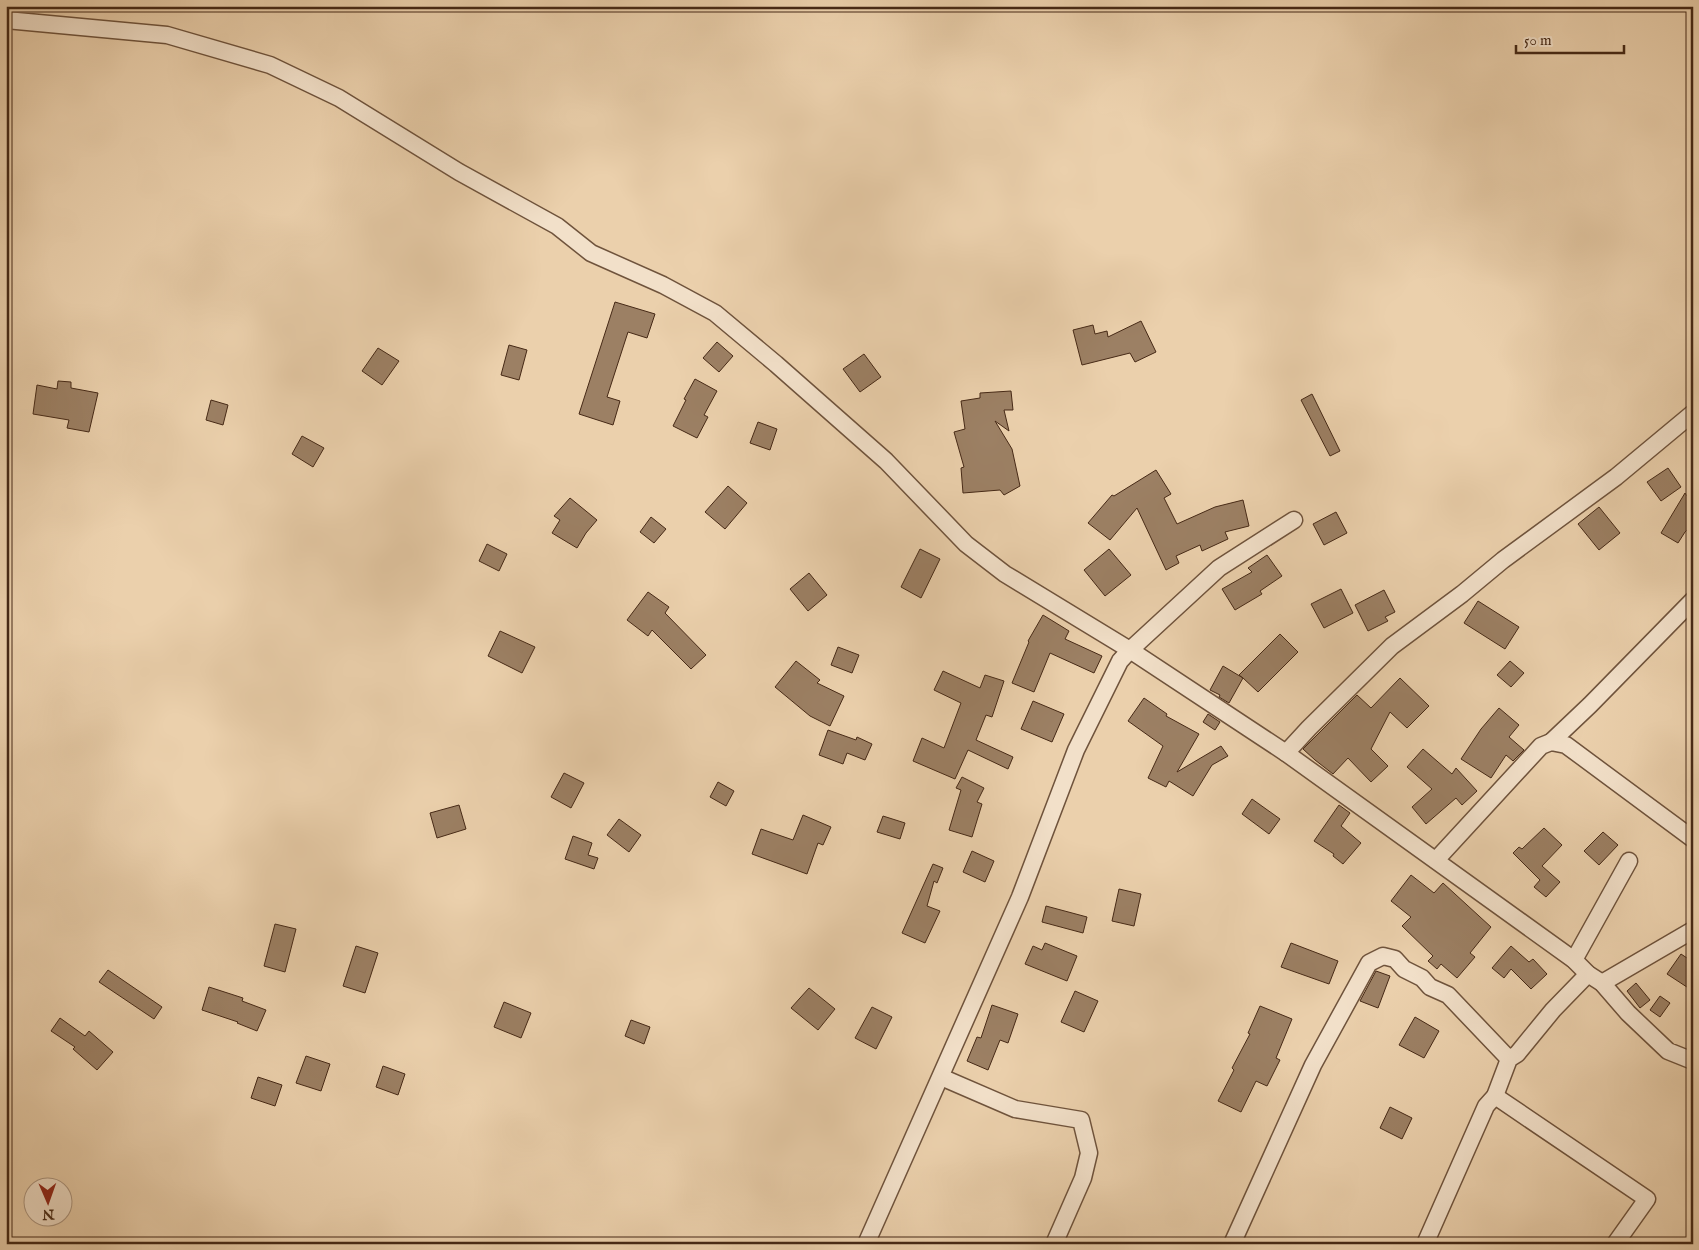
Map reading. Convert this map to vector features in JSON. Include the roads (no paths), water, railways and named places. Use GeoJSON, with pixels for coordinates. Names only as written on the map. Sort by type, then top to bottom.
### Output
{"type":"FeatureCollection","features":[{"type":"Feature","properties":{"kind":"street"},"geometry":{"type":"LineString","coordinates":[[6,20],[167,35],[270,65],[338,98],[459,172],[557,226],[591,253],[663,285],[715,313],[886,461],[966,544],[1005,574],[1130,650],[1286,753],[1574,960],[1588,974],[1602,983],[1628,1013],[1668,1051],[1693,1061]]}},
{"type":"Feature","properties":{"kind":"street"},"geometry":{"type":"LineString","coordinates":[[1286,753],[1392,646],[1462,594],[1503,560],[1616,477],[1693,413]]}},
{"type":"Feature","properties":{"kind":"street"},"geometry":{"type":"LineString","coordinates":[[866,1244],[1020,896],[1076,750],[1120,661],[1219,568],[1294,520]]}},
{"type":"Feature","properties":{"kind":"street"},"geometry":{"type":"LineString","coordinates":[[1436,860],[1541,746],[1551,742],[1590,705],[1693,600]]}},
{"type":"Feature","properties":{"kind":"street"},"geometry":{"type":"LineString","coordinates":[[1551,742],[1566,744],[1693,839]]}},
{"type":"Feature","properties":{"kind":"street"},"geometry":{"type":"LineString","coordinates":[[1574,960],[1629,861]]}},
{"type":"Feature","properties":{"kind":"street"},"geometry":{"type":"LineString","coordinates":[[1602,983],[1693,930]]}},
{"type":"Feature","properties":{"kind":"street"},"geometry":{"type":"LineString","coordinates":[[1232,1244],[1313,1065],[1369,963],[1383,956],[1396,959],[1404,969],[1422,978],[1430,987],[1448,996],[1509,1059]]}},
{"type":"Feature","properties":{"kind":"street"},"geometry":{"type":"LineString","coordinates":[[1425,1244],[1486,1106],[1495,1096],[1509,1059],[1517,1054],[1553,1010],[1588,974]]}},
{"type":"Feature","properties":{"kind":"street"},"geometry":{"type":"LineString","coordinates":[[941,1076],[1014,1109],[1081,1120],[1089,1152],[1083,1178],[1054,1244]]}},
{"type":"Feature","properties":{"kind":"street"},"geometry":{"type":"LineString","coordinates":[[1495,1096],[1648,1199],[1615,1244]]}}]}
